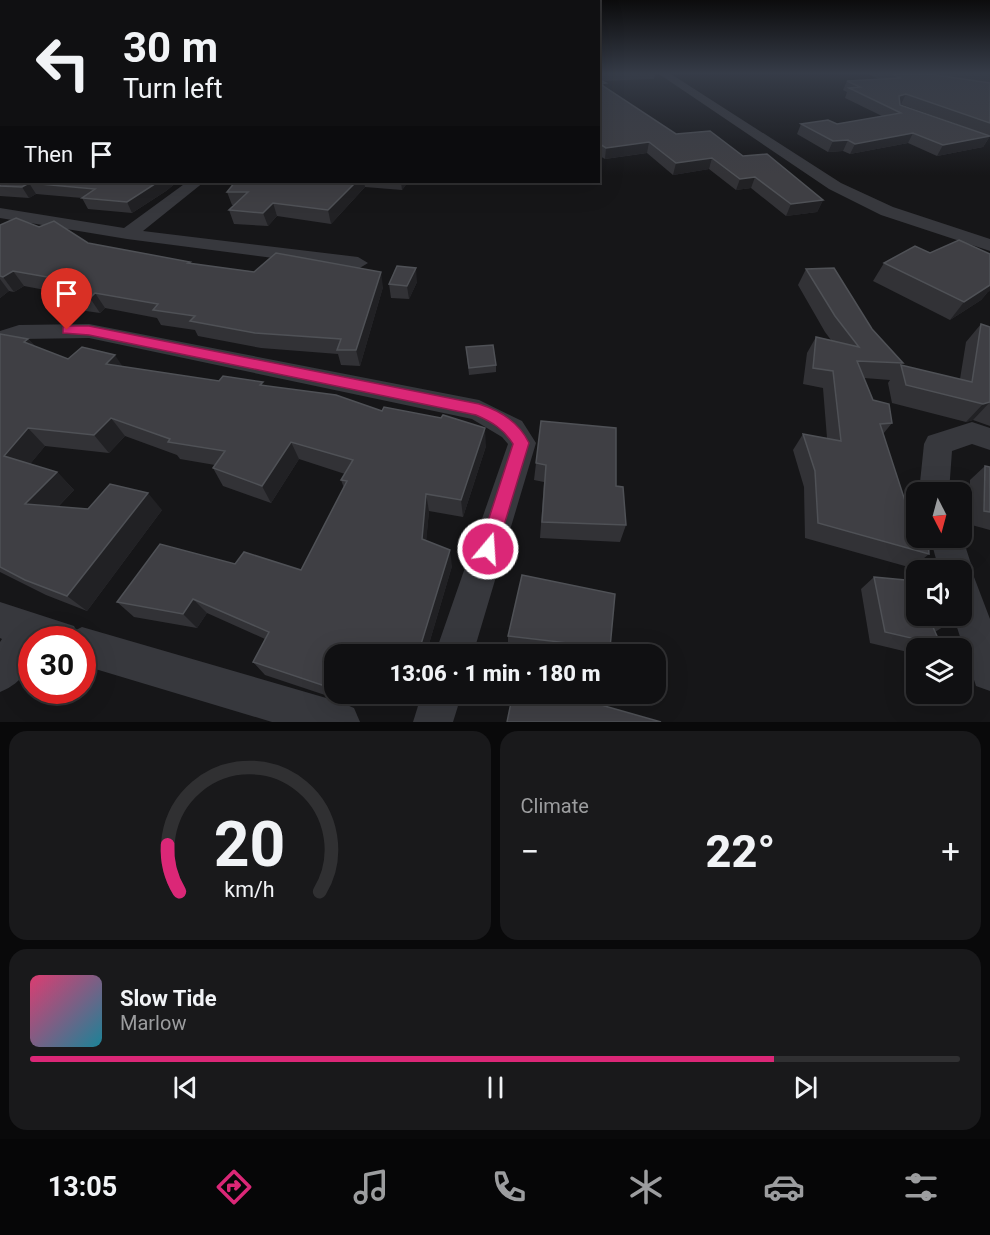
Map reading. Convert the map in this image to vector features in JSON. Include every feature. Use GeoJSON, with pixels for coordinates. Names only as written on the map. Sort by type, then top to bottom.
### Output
{"type":"FeatureCollection","features":[{"type":"Feature","properties":{"kind":"street"},"geometry":{"type":"LineString","coordinates":[[715,108],[835,186],[887,211],[990,245]]}},
{"type":"Feature","properties":{"kind":"street"},"geometry":{"type":"LineString","coordinates":[[127,234],[195,183]]}},
{"type":"Feature","properties":{"kind":"street"},"geometry":{"type":"LineString","coordinates":[[0,213],[127,234],[358,263]]}},
{"type":"Feature","properties":{"kind":"street"},"geometry":{"type":"LineString","coordinates":[[0,339],[19,332],[89,331],[479,410],[512,429],[522,443],[457,644]]}},
{"type":"Feature","properties":{"kind":"street"},"geometry":{"type":"LineString","coordinates":[[935,482],[938,444],[972,433],[990,439]]}},
{"type":"Feature","properties":{"kind":"street"},"geometry":{"type":"LineString","coordinates":[[972,619],[990,672]]}},
{"type":"Feature","properties":{"kind":"street"},"geometry":{"type":"LineString","coordinates":[[0,673],[18,648]]}},
{"type":"Feature","properties":{"kind":"street"},"geometry":{"type":"LineString","coordinates":[[96,649],[340,722]]}},
{"type":"Feature","properties":{"kind":"street"},"geometry":{"type":"LineString","coordinates":[[433,722],[439,704]]}},
{"type":"Feature","properties":{"kind":"building"},"geometry":{"type":"Polygon","coordinates":[[[600,108],[636,108],[676,134],[710,131],[743,156],[767,154],[823,200],[791,204],[755,177],[740,179],[712,158],[676,163],[649,142],[606,148],[600,144],[600,108]]]}},
{"type":"Feature","properties":{"kind":"building"},"geometry":{"type":"Polygon","coordinates":[[[890,108],[908,108],[990,136],[943,145],[913,133],[855,144],[848,140],[833,141],[801,124],[828,120],[837,124],[901,113],[890,108]]]}},
{"type":"Feature","properties":{"kind":"building"},"geometry":{"type":"Polygon","coordinates":[[[946,108],[990,108],[990,123],[946,108]]]}},
{"type":"Feature","properties":{"kind":"building"},"geometry":{"type":"Polygon","coordinates":[[[0,183],[29,183],[22,187],[0,186],[0,183]]]}},
{"type":"Feature","properties":{"kind":"building"},"geometry":{"type":"Polygon","coordinates":[[[29,183],[156,183],[127,202],[82,198],[95,189],[29,183]]]}},
{"type":"Feature","properties":{"kind":"building"},"geometry":{"type":"Polygon","coordinates":[[[234,183],[355,183],[328,210],[273,203],[263,213],[229,210],[248,192],[227,192],[234,183]]]}},
{"type":"Feature","properties":{"kind":"building"},"geometry":{"type":"Polygon","coordinates":[[[16,218],[39,227],[54,221],[88,243],[190,262],[188,263],[254,272],[276,253],[381,272],[356,350],[337,350],[341,339],[255,333],[190,321],[195,316],[153,310],[158,304],[95,293],[90,298],[55,293],[70,281],[13,271],[3,277],[0,276],[0,225],[16,218]]]}},
{"type":"Feature","properties":{"kind":"building"},"geometry":{"type":"Polygon","coordinates":[[[959,240],[990,254],[990,285],[964,302],[884,263],[915,246],[930,253],[959,240]]]}},
{"type":"Feature","properties":{"kind":"building"},"geometry":{"type":"Polygon","coordinates":[[[397,266],[416,268],[407,286],[389,284],[397,266]]]}},
{"type":"Feature","properties":{"kind":"building"},"geometry":{"type":"Polygon","coordinates":[[[834,268],[872,329],[903,363],[857,361],[873,400],[889,404],[892,423],[880,424],[906,504],[906,548],[818,523],[815,471],[803,434],[841,441],[833,371],[813,368],[816,337],[859,347],[835,316],[806,269],[834,268]]]}},
{"type":"Feature","properties":{"kind":"building"},"geometry":{"type":"Polygon","coordinates":[[[981,324],[990,327],[990,402],[983,404],[906,385],[901,365],[972,382],[981,324]]]}},
{"type":"Feature","properties":{"kind":"building"},"geometry":{"type":"Polygon","coordinates":[[[0,334],[28,339],[24,342],[68,359],[82,347],[115,355],[106,364],[219,381],[223,376],[263,382],[260,385],[336,395],[382,411],[384,407],[441,418],[443,415],[485,428],[461,500],[426,494],[422,539],[450,550],[421,644],[324,644],[324,686],[253,662],[269,632],[193,599],[183,614],[117,602],[160,544],[235,564],[244,552],[301,570],[347,481],[341,480],[353,460],[291,442],[262,486],[213,468],[225,451],[168,442],[170,439],[111,418],[94,435],[28,428],[4,456],[57,472],[25,504],[88,509],[110,484],[148,493],[67,596],[25,580],[0,567],[0,334]]]}},
{"type":"Feature","properties":{"kind":"building"},"geometry":{"type":"Polygon","coordinates":[[[493,345],[496,365],[469,368],[466,347],[493,345]]]}},
{"type":"Feature","properties":{"kind":"building"},"geometry":{"type":"Polygon","coordinates":[[[541,421],[616,428],[616,486],[623,487],[626,525],[542,522],[546,465],[536,463],[541,421]]]}},
{"type":"Feature","properties":{"kind":"building"},"geometry":{"type":"Polygon","coordinates":[[[985,466],[990,467],[990,512],[984,511],[985,466]]]}},
{"type":"Feature","properties":{"kind":"building"},"geometry":{"type":"Polygon","coordinates":[[[908,548],[929,548],[929,554],[908,548]]]}},
{"type":"Feature","properties":{"kind":"building"},"geometry":{"type":"Polygon","coordinates":[[[522,575],[615,594],[610,644],[576,644],[508,636],[522,575]]]}},
{"type":"Feature","properties":{"kind":"building"},"geometry":{"type":"Polygon","coordinates":[[[874,577],[906,580],[906,626],[932,626],[938,638],[911,638],[885,632],[874,577]]]}},
{"type":"Feature","properties":{"kind":"building"},"geometry":{"type":"Polygon","coordinates":[[[511,704],[598,704],[661,722],[507,722],[511,704]]]}},
{"type":"Feature","properties":{"kind":"route"},"geometry":{"type":"LineString","coordinates":[[67,330],[89,331],[479,410],[496,418],[512,429],[522,443],[488,549]]}}]}
